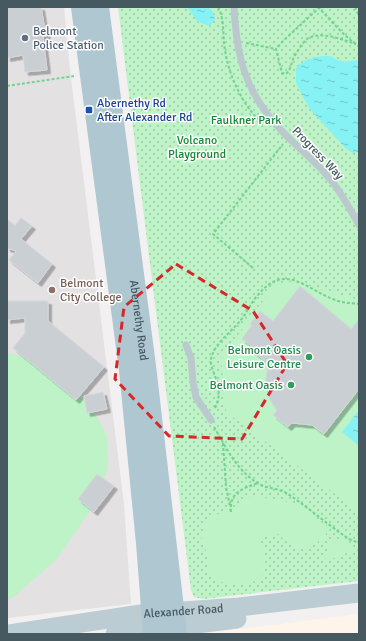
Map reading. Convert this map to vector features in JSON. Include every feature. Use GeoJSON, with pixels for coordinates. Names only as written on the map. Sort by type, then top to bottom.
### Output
{"type":"FeatureCollection","features":[{"type":"Feature","properties":{"kind":"main road","name":"Abernethy Road"},"geometry":{"type":"LineString","coordinates":[[82,7],[164,625]]}},
{"type":"Feature","properties":{"kind":"main road","name":"Abernethy Road"},"geometry":{"type":"LineString","coordinates":[[98,7],[145,366],[164,625]]}},
{"type":"Feature","properties":{"kind":"main road","name":"Alexander Road"},"geometry":{"type":"LineString","coordinates":[[116,634],[164,625],[239,607],[359,593]]}},
{"type":"Feature","properties":{"kind":"main road","name":"Alexander Road"},"geometry":{"type":"LineString","coordinates":[[8,634],[164,625],[359,603]]}},
{"type":"Feature","properties":{"kind":"lane","name":"Progress Way"},"geometry":{"type":"LineString","coordinates":[[234,7],[238,53],[246,76],[262,107],[283,133],[325,173],[337,189],[359,225]]}},
{"type":"Feature","properties":{"kind":"lane"},"geometry":{"type":"LineString","coordinates":[[186,345],[190,358],[192,382],[196,397],[211,420]]}},
{"type":"Feature","properties":{"kind":"path"},"geometry":{"type":"LineString","coordinates":[[218,7],[221,13],[224,45],[229,67],[241,95],[261,122]]}},
{"type":"Feature","properties":{"kind":"path"},"geometry":{"type":"LineString","coordinates":[[276,49],[319,7],[359,46]]}},
{"type":"Feature","properties":{"kind":"path"},"geometry":{"type":"LineString","coordinates":[[354,7],[359,16]]}},
{"type":"Feature","properties":{"kind":"path"},"geometry":{"type":"LineString","coordinates":[[276,49],[280,70],[282,73],[286,74],[289,72],[294,59],[307,39],[314,36],[324,36],[356,44]]}},
{"type":"Feature","properties":{"kind":"path"},"geometry":{"type":"LineString","coordinates":[[224,45],[244,43],[276,49]]}},
{"type":"Feature","properties":{"kind":"path"},"geometry":{"type":"LineString","coordinates":[[7,86],[76,76]]}},
{"type":"Feature","properties":{"kind":"path"},"geometry":{"type":"LineString","coordinates":[[253,268],[213,234],[283,144],[279,139]]}},
{"type":"Feature","properties":{"kind":"path"},"geometry":{"type":"LineString","coordinates":[[359,304],[338,301],[292,279],[281,279],[265,288],[257,296],[245,315],[213,351],[211,360],[213,372],[219,389],[219,398],[211,420],[230,456],[258,483],[286,493],[349,539],[359,543]]}},
{"type":"Feature","properties":{"kind":"path"},"geometry":{"type":"LineString","coordinates":[[222,442],[226,487],[231,512]]}},
{"type":"Feature","properties":{"kind":"path"},"geometry":{"type":"LineString","coordinates":[[230,506],[234,495],[238,491],[258,483]]}},
{"type":"Feature","properties":{"kind":"highlighted area"},"geometry":{"type":"Polygon","coordinates":[[[176,264],[253,311],[287,364],[242,439],[169,436],[115,379],[124,307],[176,264]]]}},
{"type":"Feature","properties":{"kind":"shaded area","name":"Belmont City College"},"geometry":{"type":"Polygon","coordinates":[[[7,7],[64,7],[70,70],[124,504],[131,604],[7,618],[7,7]]]}},
{"type":"Feature","properties":{"kind":"shaded area"},"geometry":{"type":"Polygon","coordinates":[[[359,614],[359,634],[200,634],[359,614]]]}},
{"type":"Feature","properties":{"kind":"green space","name":"Faulkner Park"},"geometry":{"type":"Polygon","coordinates":[[[118,7],[359,7],[359,581],[203,599],[194,597],[191,590],[118,7]]]}},
{"type":"Feature","properties":{"kind":"green space","name":"Belmont Oasis"},"geometry":{"type":"Polygon","coordinates":[[[287,282],[299,283],[359,300],[359,512],[226,412],[221,358],[274,286],[287,282]]]}},
{"type":"Feature","properties":{"kind":"green space"},"geometry":{"type":"Polygon","coordinates":[[[7,353],[28,357],[57,376],[90,404],[107,436],[108,468],[96,502],[57,559],[12,598],[7,600],[7,353]]]}},
{"type":"Feature","properties":{"kind":"green space"},"geometry":{"type":"Polygon","coordinates":[[[253,496],[295,503],[328,527],[324,541],[319,539],[317,545],[312,544],[307,547],[298,548],[290,544],[278,534],[259,537],[265,556],[264,571],[260,578],[248,583],[227,583],[216,580],[210,576],[207,554],[200,534],[203,532],[204,525],[211,517],[220,513],[237,510],[237,507],[242,505],[241,501],[253,496]]]}},
{"type":"Feature","properties":{"kind":"green space"},"geometry":{"type":"Polygon","coordinates":[[[337,540],[346,543],[350,546],[352,551],[327,561],[324,556],[331,542],[337,540]]]}},
{"type":"Feature","properties":{"kind":"water"},"geometry":{"type":"Polygon","coordinates":[[[187,7],[209,7],[213,12],[215,19],[210,26],[198,22],[187,7]]]}},
{"type":"Feature","properties":{"kind":"water"},"geometry":{"type":"Polygon","coordinates":[[[321,56],[331,56],[341,61],[359,61],[359,152],[353,153],[346,149],[309,108],[296,83],[296,68],[300,64],[308,59],[321,56]]]}},
{"type":"Feature","properties":{"kind":"water"},"geometry":{"type":"Polygon","coordinates":[[[359,410],[359,446],[342,432],[359,410]]]}},
{"type":"Feature","properties":{"kind":"building","name":"Belmont Police Station"},"geometry":{"type":"Polygon","coordinates":[[[7,7],[41,7],[47,36],[43,36],[47,70],[25,72],[23,55],[7,58],[7,7]]]}},
{"type":"Feature","properties":{"kind":"building"},"geometry":{"type":"Polygon","coordinates":[[[21,218],[32,226],[21,239],[52,264],[38,283],[9,260],[16,251],[7,248],[7,219],[15,226],[21,218]]]}},
{"type":"Feature","properties":{"kind":"building","name":"Belmont Oasis Leisure Centre"},"geometry":{"type":"Polygon","coordinates":[[[300,286],[351,329],[359,319],[359,389],[324,434],[312,425],[292,423],[288,427],[273,415],[277,411],[269,398],[265,385],[268,363],[251,350],[253,347],[242,339],[252,325],[250,324],[260,311],[273,321],[300,286]]]}},
{"type":"Feature","properties":{"kind":"building"},"geometry":{"type":"Polygon","coordinates":[[[7,301],[48,301],[48,321],[104,367],[76,400],[13,348],[25,333],[25,318],[7,320],[7,301]]]}},
{"type":"Feature","properties":{"kind":"building"},"geometry":{"type":"Polygon","coordinates":[[[103,392],[107,409],[87,413],[84,396],[103,392]]]}},
{"type":"Feature","properties":{"kind":"building"},"geometry":{"type":"Polygon","coordinates":[[[97,474],[114,486],[94,512],[78,499],[97,474]]]}},
{"type":"Feature","properties":{"kind":"place","name":"Belmont Police Station"},"geometry":{"type":"Point","coordinates":[25,38]}},
{"type":"Feature","properties":{"kind":"place","name":"Abernethy Rd After Alexander Rd"},"geometry":{"type":"Point","coordinates":[89,110]}},
{"type":"Feature","properties":{"kind":"place","name":"Belmont City College"},"geometry":{"type":"Point","coordinates":[52,290]}},
{"type":"Feature","properties":{"kind":"place","name":"Belmont Oasis Leisure Centre"},"geometry":{"type":"Point","coordinates":[309,357]}},
{"type":"Feature","properties":{"kind":"place","name":"Belmont Oasis"},"geometry":{"type":"Point","coordinates":[291,385]}},
{"type":"Feature","properties":{"kind":"park label","name":"Volcano Playground"},"geometry":{"type":"Point","coordinates":[197,147]}}]}
